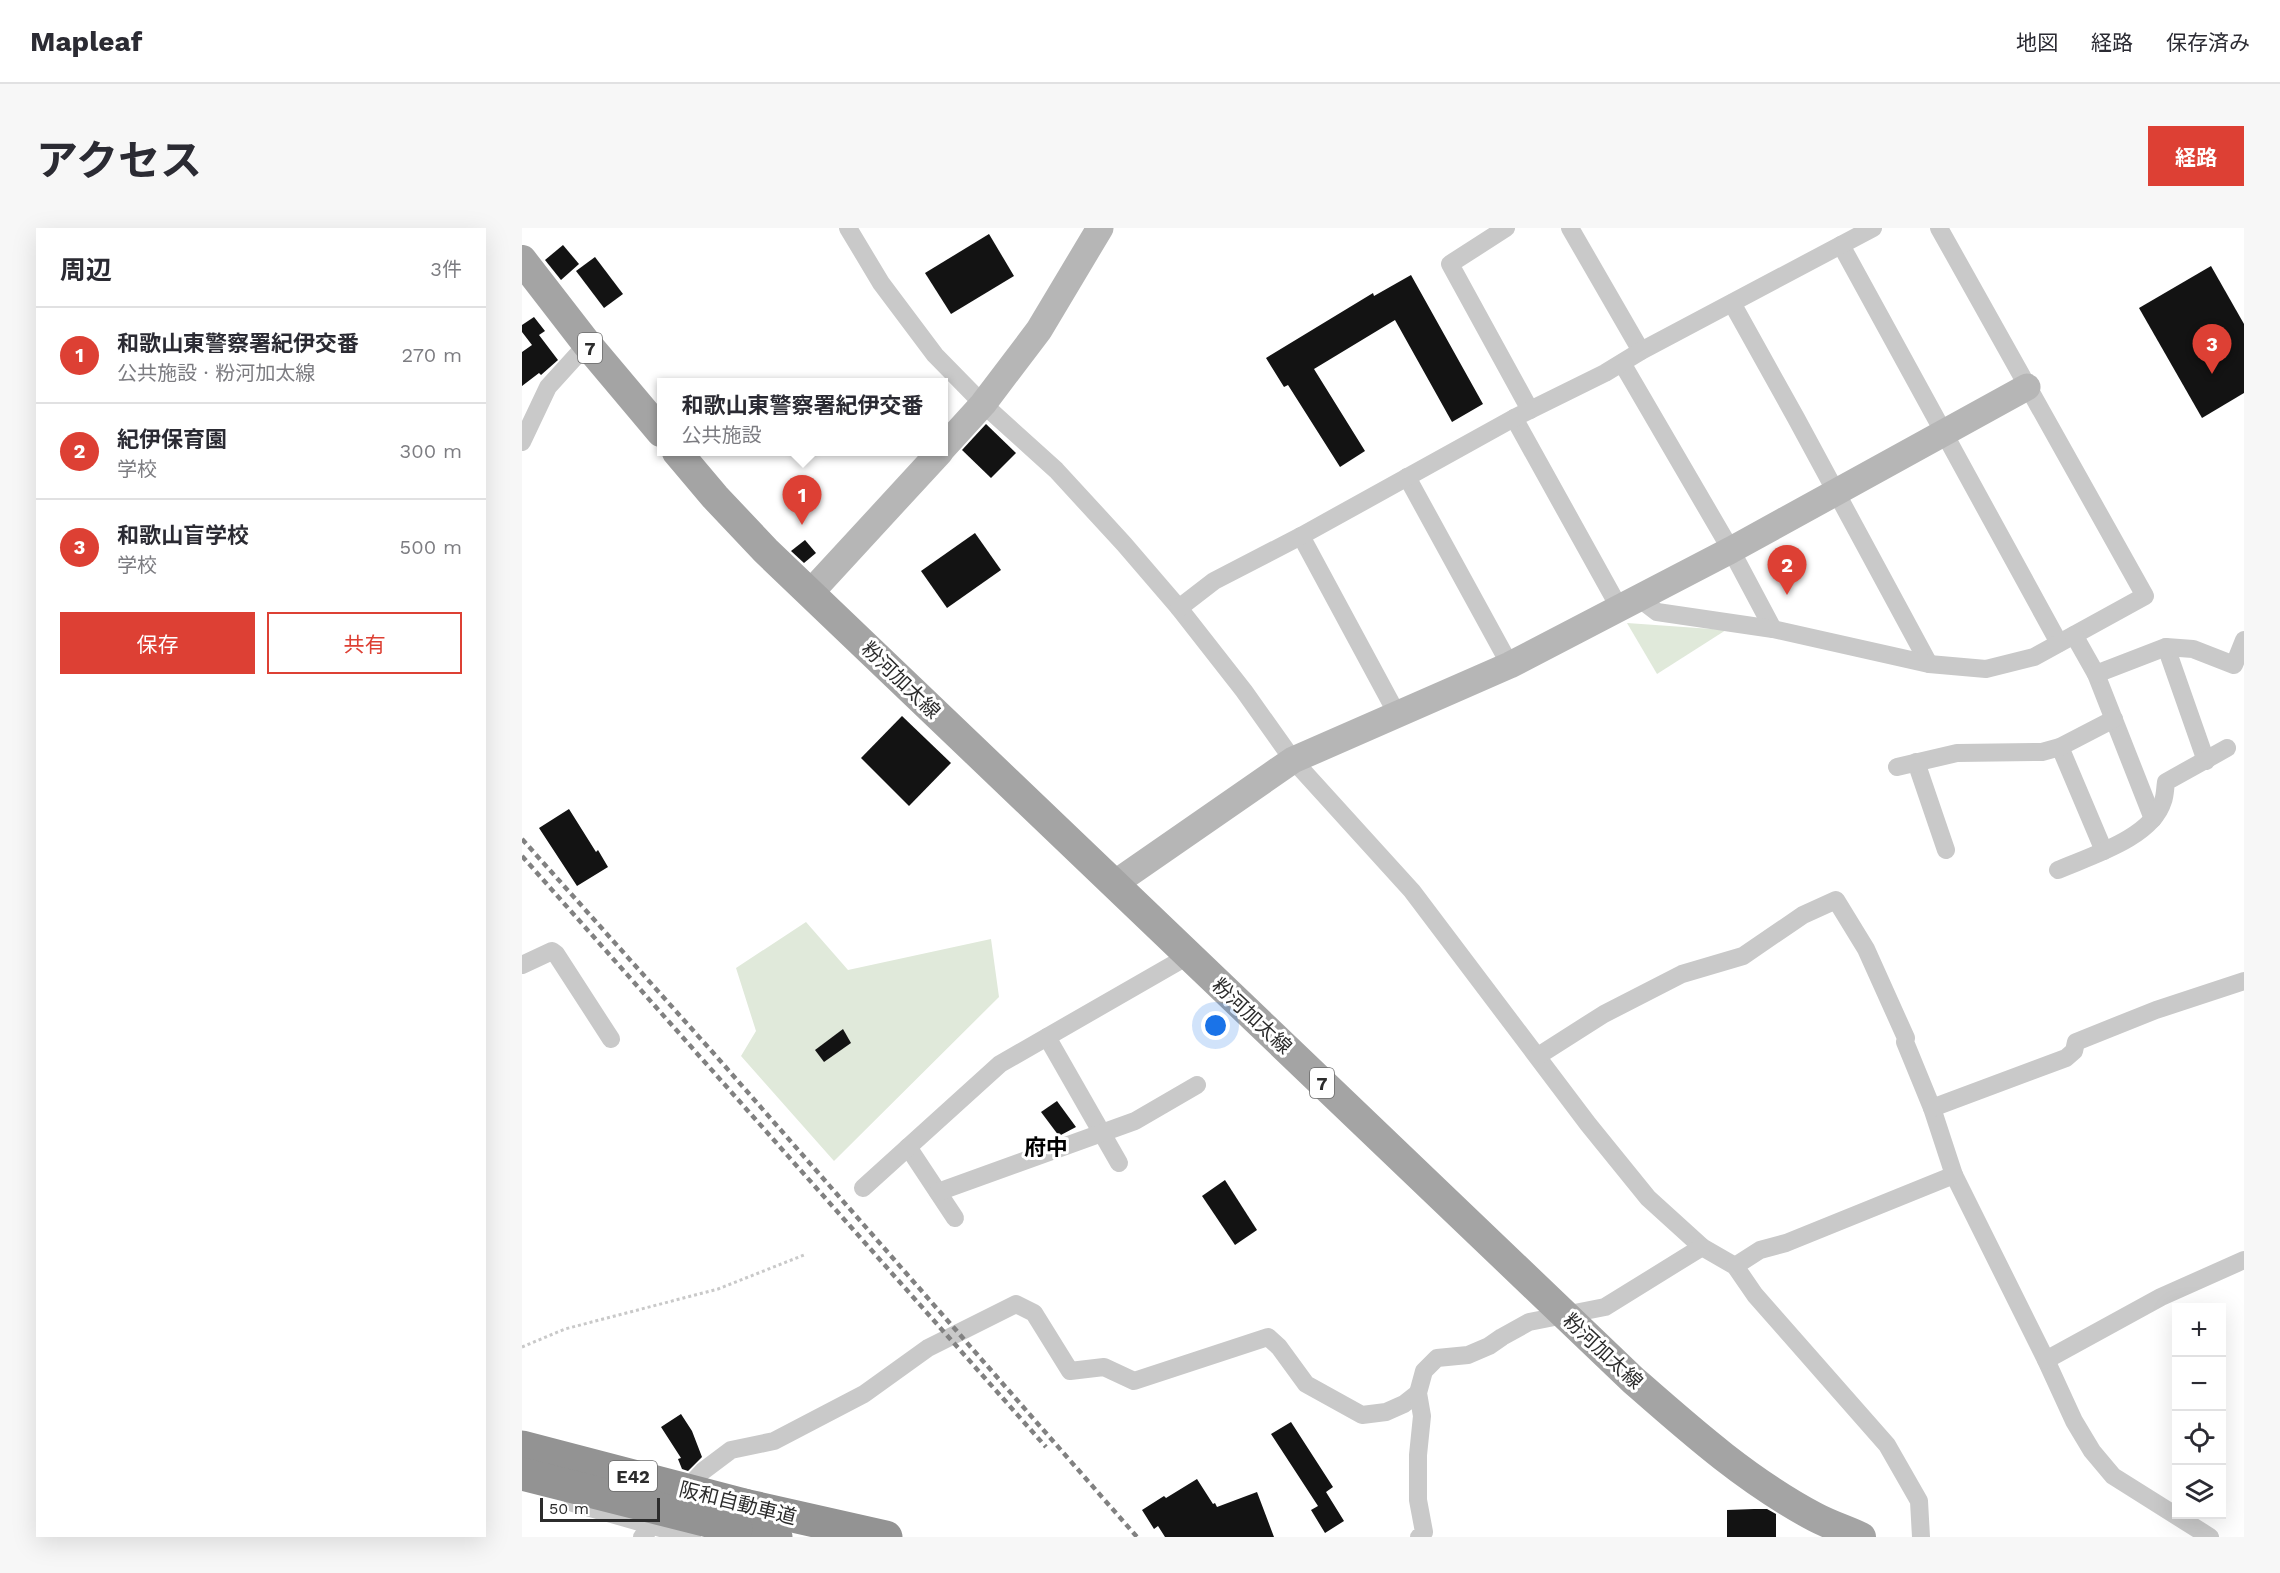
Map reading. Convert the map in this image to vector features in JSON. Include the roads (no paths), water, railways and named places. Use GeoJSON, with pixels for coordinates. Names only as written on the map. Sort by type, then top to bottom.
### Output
{"type":"FeatureCollection","features":[{"type":"Feature","properties":{"kind":"highway","name":"阪和自動車道"},"geometry":{"type":"LineString","coordinates":[[522,1447],[740,1517],[776,1537]]}},
{"type":"Feature","properties":{"kind":"highway","name":"阪和自動車道"},"geometry":{"type":"LineString","coordinates":[[522,1474],[740,1517],[886,1537]]}},
{"type":"Feature","properties":{"kind":"main road","name":"7"},"geometry":{"type":"LineString","coordinates":[[522,260],[587,344],[657,427]]}},
{"type":"Feature","properties":{"kind":"main road","name":"粉河加太線"},"geometry":{"type":"LineString","coordinates":[[680,456],[766,551],[1641,1387],[1707,1445],[1765,1487],[1816,1518],[1861,1537]]}},
{"type":"Feature","properties":{"kind":"street"},"geometry":{"type":"LineString","coordinates":[[848,228],[881,283],[935,355],[982,404],[1056,470],[1179,608],[1293,760],[1412,891],[1588,1124],[1648,1198],[1702,1247],[1735,1266],[1755,1295],[1887,1445],[1919,1501],[1921,1537]]}},
{"type":"Feature","properties":{"kind":"street"},"geometry":{"type":"LineString","coordinates":[[948,442],[982,404],[1039,330],[1100,228]]}},
{"type":"Feature","properties":{"kind":"street"},"geometry":{"type":"LineString","coordinates":[[1506,228],[1450,264],[1522,414],[1630,604],[1657,612],[1773,629],[1929,664],[1986,669],[2034,657],[2145,596],[1939,228]]}},
{"type":"Feature","properties":{"kind":"street"},"geometry":{"type":"LineString","coordinates":[[1570,228],[1641,351]]}},
{"type":"Feature","properties":{"kind":"street"},"geometry":{"type":"LineString","coordinates":[[1179,608],[1214,581],[1301,536],[1522,414],[1566,393],[1874,228]]}},
{"type":"Feature","properties":{"kind":"street"},"geometry":{"type":"LineString","coordinates":[[1841,245],[1944,432],[2066,639],[2096,674],[2153,819]]}},
{"type":"Feature","properties":{"kind":"street"},"geometry":{"type":"LineString","coordinates":[[1732,303],[1929,664]]}},
{"type":"Feature","properties":{"kind":"street"},"geometry":{"type":"LineString","coordinates":[[522,442],[548,387],[587,344]]}},
{"type":"Feature","properties":{"kind":"street"},"geometry":{"type":"LineString","coordinates":[[1622,363],[1731,550],[1773,629]]}},
{"type":"Feature","properties":{"kind":"street"},"geometry":{"type":"LineString","coordinates":[[1114,884],[1293,760],[1510,665],[1630,604],[2026,387]]}},
{"type":"Feature","properties":{"kind":"street"},"geometry":{"type":"LineString","coordinates":[[811,592],[935,456]]}},
{"type":"Feature","properties":{"kind":"street"},"geometry":{"type":"LineString","coordinates":[[1407,477],[1510,665]]}},
{"type":"Feature","properties":{"kind":"street"},"geometry":{"type":"LineString","coordinates":[[1301,536],[1397,714]]}},
{"type":"Feature","properties":{"kind":"street"},"geometry":{"type":"LineString","coordinates":[[2096,674],[2166,647],[2193,649],[2234,665],[2244,640]]}},
{"type":"Feature","properties":{"kind":"street"},"geometry":{"type":"LineString","coordinates":[[2166,647],[2206,761]]}},
{"type":"Feature","properties":{"kind":"street"},"geometry":{"type":"LineString","coordinates":[[1897,767],[1957,753],[2042,752],[2060,747],[2114,719]]}},
{"type":"Feature","properties":{"kind":"street"},"geometry":{"type":"LineString","coordinates":[[2060,747],[2104,850]]}},
{"type":"Feature","properties":{"kind":"street"},"geometry":{"type":"LineString","coordinates":[[2058,870],[2136,836],[2153,819],[2163,803],[2166,783],[2227,748]]}},
{"type":"Feature","properties":{"kind":"street"},"geometry":{"type":"LineString","coordinates":[[1916,762],[1946,850]]}},
{"type":"Feature","properties":{"kind":"street"},"geometry":{"type":"LineString","coordinates":[[1538,1056],[1604,1014],[1682,974],[1743,956],[1803,915],[1836,900],[1866,949],[1906,1038],[1905,1042],[1932,1108],[1954,1174],[2074,1421],[2092,1450],[2113,1476],[2210,1537]]}},
{"type":"Feature","properties":{"kind":"street"},"geometry":{"type":"LineString","coordinates":[[522,965],[552,951],[556,954],[611,1039]]}},
{"type":"Feature","properties":{"kind":"street"},"geometry":{"type":"LineString","coordinates":[[863,1188],[1000,1064],[1188,956]]}},
{"type":"Feature","properties":{"kind":"street"},"geometry":{"type":"LineString","coordinates":[[1932,1108],[2066,1058],[2074,1051],[2076,1042],[2146,1014],[2244,981]]}},
{"type":"Feature","properties":{"kind":"street"},"geometry":{"type":"LineString","coordinates":[[1047,1037],[1119,1164]]}},
{"type":"Feature","properties":{"kind":"street"},"geometry":{"type":"LineString","coordinates":[[938,1192],[1135,1121],[1197,1085]]}},
{"type":"Feature","properties":{"kind":"street"},"geometry":{"type":"LineString","coordinates":[[908,1147],[955,1218]]}},
{"type":"Feature","properties":{"kind":"street"},"geometry":{"type":"LineString","coordinates":[[1735,1266],[1760,1250],[1786,1243],[1954,1174]]}},
{"type":"Feature","properties":{"kind":"street"},"geometry":{"type":"LineString","coordinates":[[1419,1537],[1424,1532],[1418,1500],[1418,1455],[1422,1416],[1418,1393],[1424,1371],[1437,1358],[1468,1355],[1489,1346],[1502,1336],[1529,1322],[1605,1308],[1702,1247]]}},
{"type":"Feature","properties":{"kind":"street"},"geometry":{"type":"LineString","coordinates":[[2046,1360],[2161,1297],[2244,1260]]}},
{"type":"Feature","properties":{"kind":"street"},"geometry":{"type":"LineString","coordinates":[[647,1532],[703,1471],[731,1450],[774,1441],[864,1394],[928,1348],[1016,1304],[1034,1313],[1070,1371],[1104,1367],[1134,1381],[1268,1337],[1279,1347],[1306,1384],[1362,1415],[1386,1412],[1404,1404],[1418,1393]]}},
{"type":"Feature","properties":{"kind":"street"},"geometry":{"type":"LineString","coordinates":[[522,1488],[647,1532],[692,1537]]}},
{"type":"Feature","properties":{"kind":"railway"},"geometry":{"type":"LineString","coordinates":[[522,839],[716,1056],[1137,1537]]}},
{"type":"Feature","properties":{"kind":"railway"},"geometry":{"type":"LineString","coordinates":[[522,856],[1046,1447]]}},
{"type":"Feature","properties":{"kind":"place","name":"和歌山盲学校"},"geometry":{"type":"Point","coordinates":[2212,374]}},
{"type":"Feature","properties":{"kind":"place","name":"和歌山東警察署紀伊交番"},"geometry":{"type":"Point","coordinates":[802,525]}},
{"type":"Feature","properties":{"kind":"place","name":"紀伊保育園"},"geometry":{"type":"Point","coordinates":[1787,595]}},
{"type":"Feature","properties":{"kind":"district","name":"府中"},"geometry":{"type":"Point","coordinates":[1046,1147]}}]}
